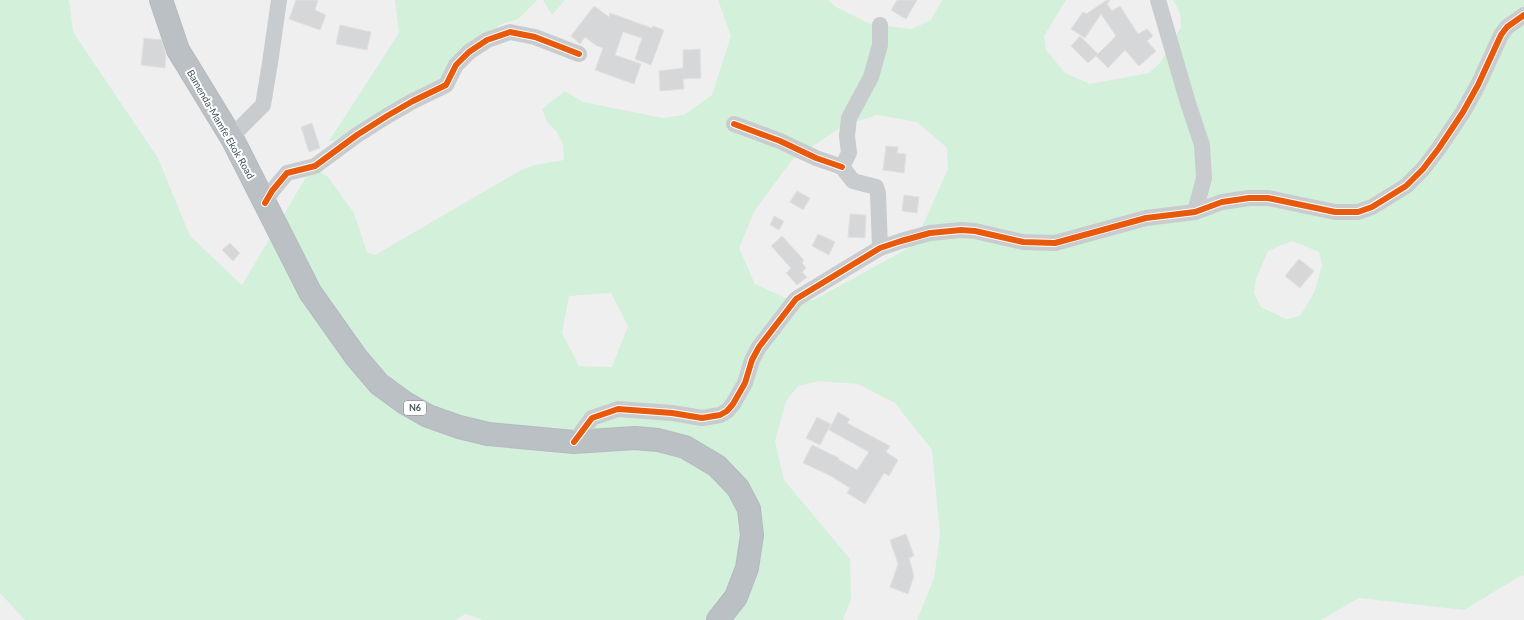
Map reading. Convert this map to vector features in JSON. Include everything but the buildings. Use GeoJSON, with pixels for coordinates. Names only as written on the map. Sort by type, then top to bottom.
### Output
{"type":"FeatureCollection","features":[{"type":"Feature","properties":{"kind":"highway","name":"Bamenda-Mamfe Ekok Road"},"geometry":{"type":"LineString","coordinates":[[161,0],[178,50],[233,140],[310,292],[356,358],[379,384],[405,403],[428,416],[460,427],[488,434],[574,442],[635,438],[658,440],[685,448],[717,466],[738,488],[749,509],[752,535],[747,568],[736,597],[718,620]]}},
{"type":"Feature","properties":{"kind":"street"},"geometry":{"type":"LineString","coordinates":[[233,140],[237,131],[263,105],[279,0]]}},
{"type":"Feature","properties":{"kind":"street"},"geometry":{"type":"LineString","coordinates":[[1158,0],[1188,103],[1202,145],[1204,178],[1195,212]]}},
{"type":"Feature","properties":{"kind":"street"},"geometry":{"type":"LineString","coordinates":[[574,442],[592,418],[618,409],[672,413],[702,418],[720,415],[727,411],[745,383],[752,360],[758,347],[796,299],[880,248],[930,233],[961,230],[975,231],[1023,242],[1055,243],[1146,218],[1195,212],[1222,202],[1261,197],[1335,212],[1358,212],[1372,206],[1406,186],[1423,169],[1463,112],[1478,85],[1498,38],[1507,27],[1524,15]]}},
{"type":"Feature","properties":{"kind":"street"},"geometry":{"type":"LineString","coordinates":[[842,166],[849,153],[847,136],[849,118],[871,77],[880,45],[880,25]]}},
{"type":"Feature","properties":{"kind":"street"},"geometry":{"type":"LineString","coordinates":[[265,203],[272,191],[287,174],[315,166],[356,135],[413,100],[446,85],[456,65],[469,52],[487,40],[510,32],[535,37],[579,54]]}},
{"type":"Feature","properties":{"kind":"street"},"geometry":{"type":"LineString","coordinates":[[734,124],[780,141],[816,158],[842,166],[853,181],[876,187],[878,193],[880,248]]}},
{"type":"Feature","properties":{"kind":"green space"},"geometry":{"type":"Polygon","coordinates":[[[0,0],[69,0],[73,32],[158,158],[190,236],[242,285],[312,167],[328,177],[354,213],[367,252],[375,255],[521,170],[535,165],[564,160],[563,145],[557,132],[547,122],[542,109],[565,91],[583,102],[663,118],[684,115],[712,95],[731,36],[718,0],[829,0],[834,6],[870,24],[912,29],[931,20],[942,0],[1066,0],[1044,36],[1046,50],[1065,73],[1090,84],[1149,73],[1160,63],[1181,27],[1180,13],[1173,0],[1524,0],[1524,575],[1464,610],[1359,598],[1321,620],[917,620],[934,578],[940,535],[932,450],[895,403],[858,384],[818,381],[798,386],[786,401],[775,441],[784,480],[850,559],[851,599],[843,620],[483,620],[465,614],[456,620],[25,620],[0,593],[0,0]],[[877,115],[841,127],[792,160],[755,210],[739,248],[755,284],[793,301],[814,300],[914,245],[948,169],[947,148],[917,122],[877,115]],[[1292,241],[1268,251],[1256,279],[1254,293],[1261,307],[1286,319],[1300,316],[1314,293],[1322,265],[1319,252],[1292,241]],[[611,293],[569,296],[562,333],[579,366],[612,367],[628,326],[611,293]]]}},
{"type":"Feature","properties":{"kind":"green space"},"geometry":{"type":"Polygon","coordinates":[[[395,0],[537,0],[518,19],[502,24],[485,36],[445,80],[334,141],[329,141],[399,33],[395,0]]]}},
{"type":"Feature","properties":{"kind":"green space"},"geometry":{"type":"Polygon","coordinates":[[[543,0],[565,0],[552,15],[543,0]]]}},
{"type":"Feature","properties":{"kind":"cycle path"},"geometry":{"type":"LineString","coordinates":[[574,442],[592,418],[618,409],[672,413],[702,418],[720,415],[727,411],[733,404],[745,383],[752,360],[759,347],[796,299],[880,248],[901,241],[930,233],[961,230],[975,231],[1023,242],[1055,243],[1146,218],[1195,212],[1222,202],[1249,198],[1268,198],[1335,212],[1358,212],[1372,207],[1406,186],[1423,169],[1463,112],[1478,85],[1501,35],[1507,27],[1524,15]]}},
{"type":"Feature","properties":{"kind":"cycle path"},"geometry":{"type":"LineString","coordinates":[[265,203],[272,191],[287,173],[315,166],[357,135],[387,116],[446,85],[456,65],[469,52],[487,40],[510,32],[535,37],[579,54]]}},
{"type":"Feature","properties":{"kind":"cycle path"},"geometry":{"type":"LineString","coordinates":[[734,124],[780,141],[816,158],[842,167]]}}]}
